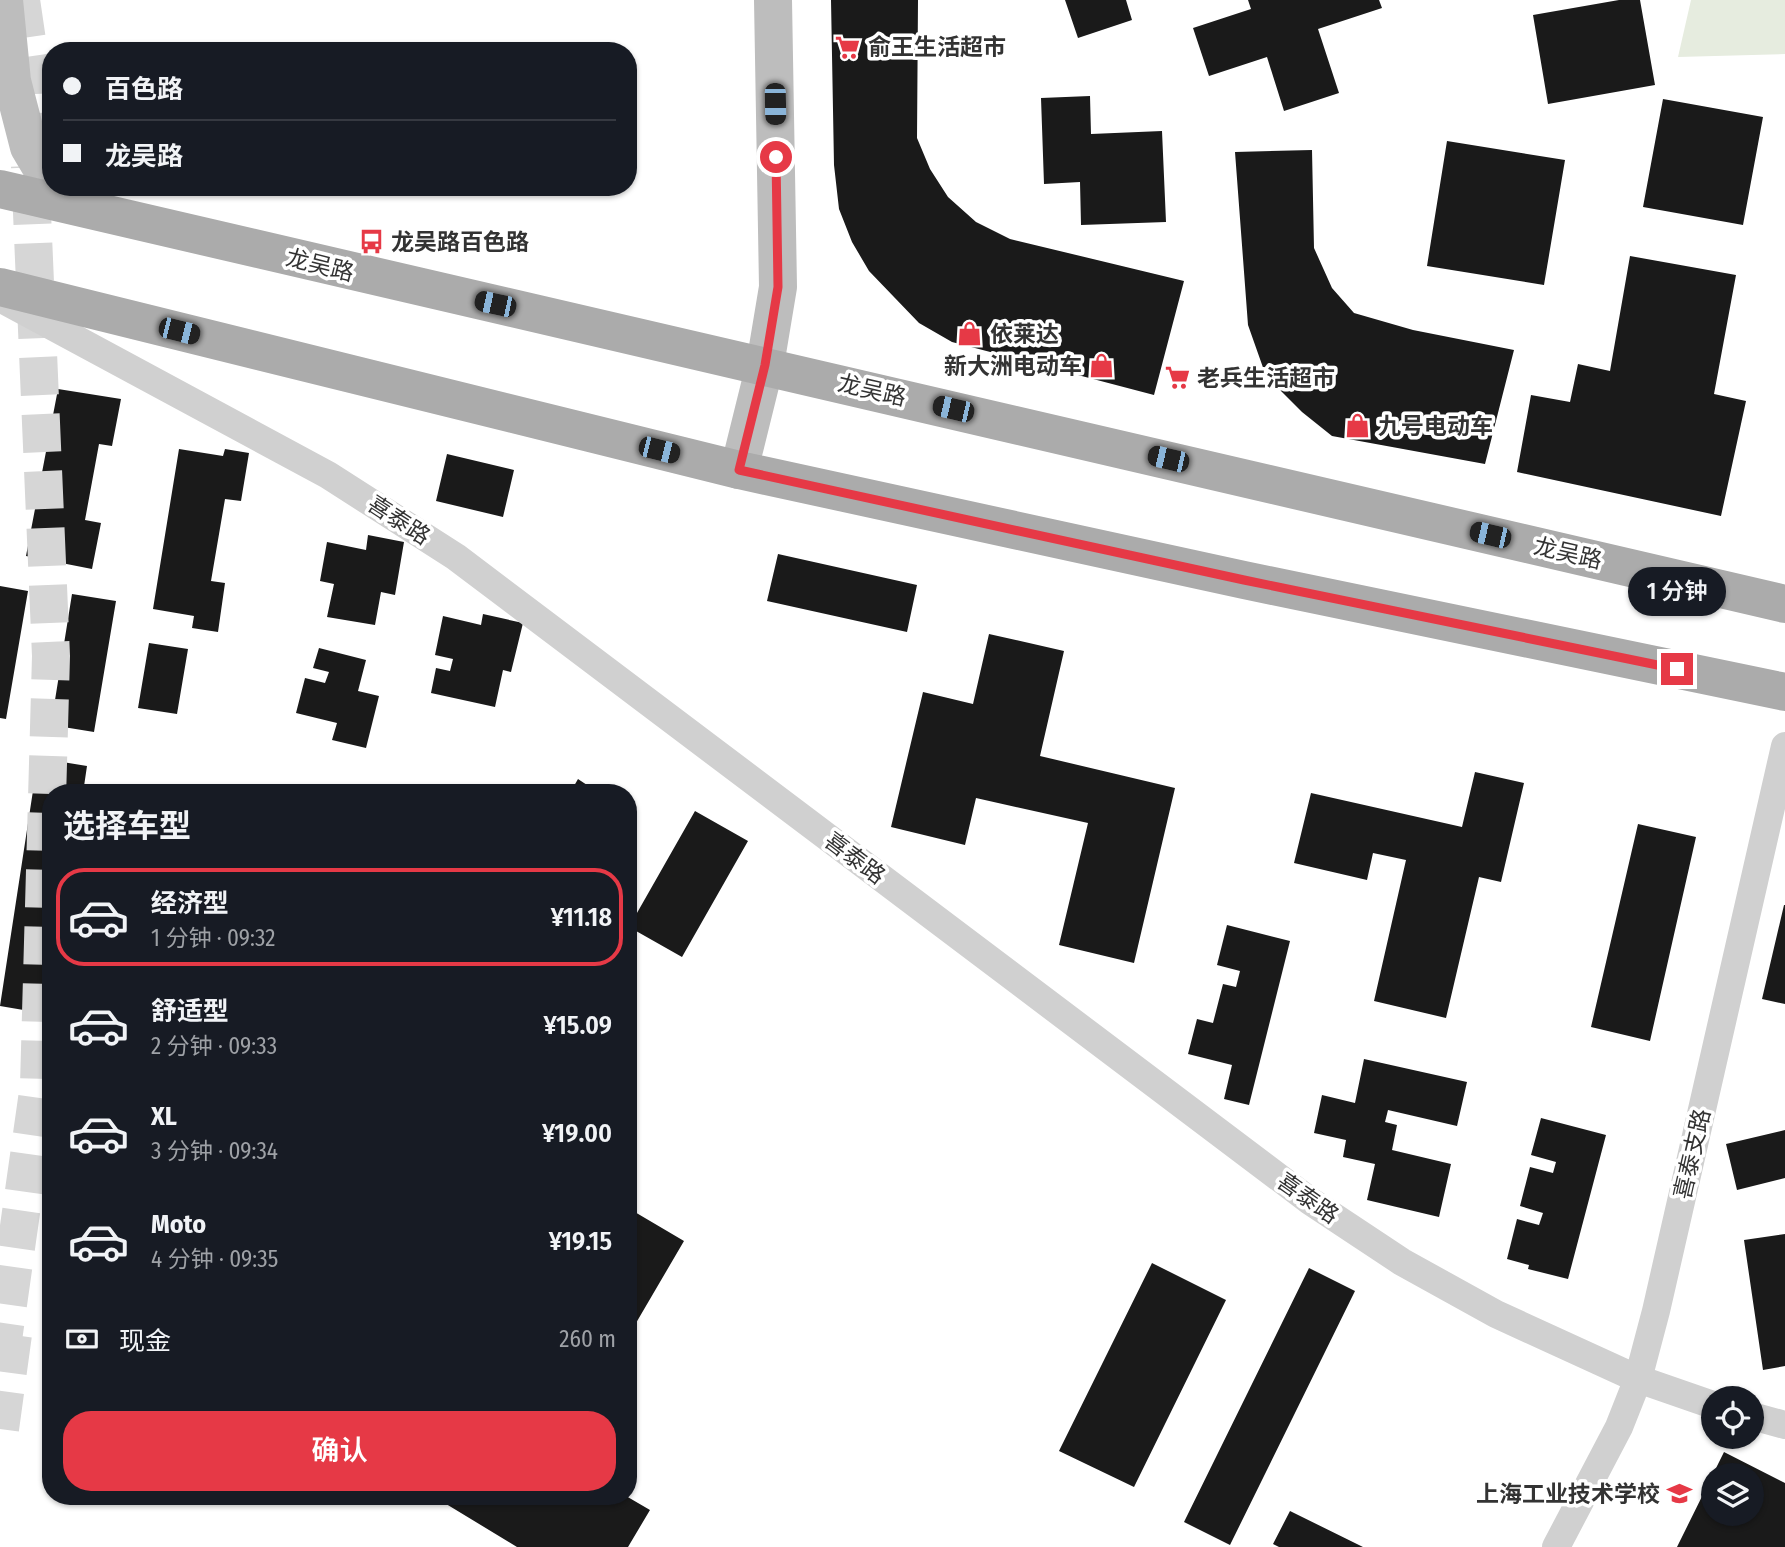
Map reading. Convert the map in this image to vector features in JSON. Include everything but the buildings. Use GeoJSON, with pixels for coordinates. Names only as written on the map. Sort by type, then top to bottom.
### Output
{"type":"FeatureCollection","features":[{"type":"Feature","properties":{"kind":"main road","name":"龙吴路"},"geometry":{"type":"LineString","coordinates":[[0,189],[42,191]]}},
{"type":"Feature","properties":{"kind":"main road","name":"龙吴路"},"geometry":{"type":"LineString","coordinates":[[73,196],[360,274],[765,365],[1785,604]]}},
{"type":"Feature","properties":{"kind":"main road"},"geometry":{"type":"LineString","coordinates":[[0,287],[739,470],[1244,580],[1785,692]]}},
{"type":"Feature","properties":{"kind":"street"},"geometry":{"type":"LineString","coordinates":[[4,0],[12,81],[29,147],[42,169]]}},
{"type":"Feature","properties":{"kind":"street"},"geometry":{"type":"LineString","coordinates":[[739,470],[765,365],[778,287],[774,0]]}},
{"type":"Feature","properties":{"kind":"street","name":"喜泰路"},"geometry":{"type":"LineString","coordinates":[[0,298],[328,475],[456,556],[1310,1201],[1402,1262],[1496,1314],[1638,1378],[1701,1401]]}},
{"type":"Feature","properties":{"kind":"street","name":"喜泰支路"},"geometry":{"type":"LineString","coordinates":[[1556,1547],[1619,1427],[1638,1378],[1656,1311],[1785,746]]}},
{"type":"Feature","properties":{"kind":"street"},"geometry":{"type":"LineString","coordinates":[[1764,1419],[1785,1425]]}},
{"type":"Feature","properties":{"kind":"shaded area"},"geometry":{"type":"Polygon","coordinates":[[[1691,0],[1785,0],[1785,54],[1678,57],[1691,0]]]}},
{"type":"Feature","properties":{"kind":"tunnel"},"geometry":{"type":"LineString","coordinates":[[21,0],[32,75],[35,137]]}},
{"type":"Feature","properties":{"kind":"tunnel"},"geometry":{"type":"LineString","coordinates":[[30,166],[51,656],[47,784]]}},
{"type":"Feature","properties":{"kind":"tunnel"},"geometry":{"type":"LineString","coordinates":[[0,1361],[39,1085],[42,978]]}},
{"type":"Feature","properties":{"kind":"tunnel"},"geometry":{"type":"LineString","coordinates":[[0,1429],[13,1334]]}},
{"type":"Feature","properties":{"kind":"place","name":"俞王生活超市"},"geometry":{"type":"Point","coordinates":[848,47]}},
{"type":"Feature","properties":{"kind":"place","name":"龙吴路百色路"},"geometry":{"type":"Point","coordinates":[371,242]}},
{"type":"Feature","properties":{"kind":"place","name":"依莱达"},"geometry":{"type":"Point","coordinates":[970,334]}},
{"type":"Feature","properties":{"kind":"place","name":"新大洲电动车"},"geometry":{"type":"Point","coordinates":[1102,366]}},
{"type":"Feature","properties":{"kind":"place","name":"老兵生活超市"},"geometry":{"type":"Point","coordinates":[1177,378]}},
{"type":"Feature","properties":{"kind":"place","name":"九号电动车"},"geometry":{"type":"Point","coordinates":[1358,426]}},
{"type":"Feature","properties":{"kind":"place","name":"上海工业技术学校"},"geometry":{"type":"Point","coordinates":[1680,1494]}},
{"type":"Feature","properties":{"kind":"route"},"geometry":{"type":"LineString","coordinates":[[776,157],[778,287],[765,365],[739,470],[1244,580],[1677,669]]}}]}
